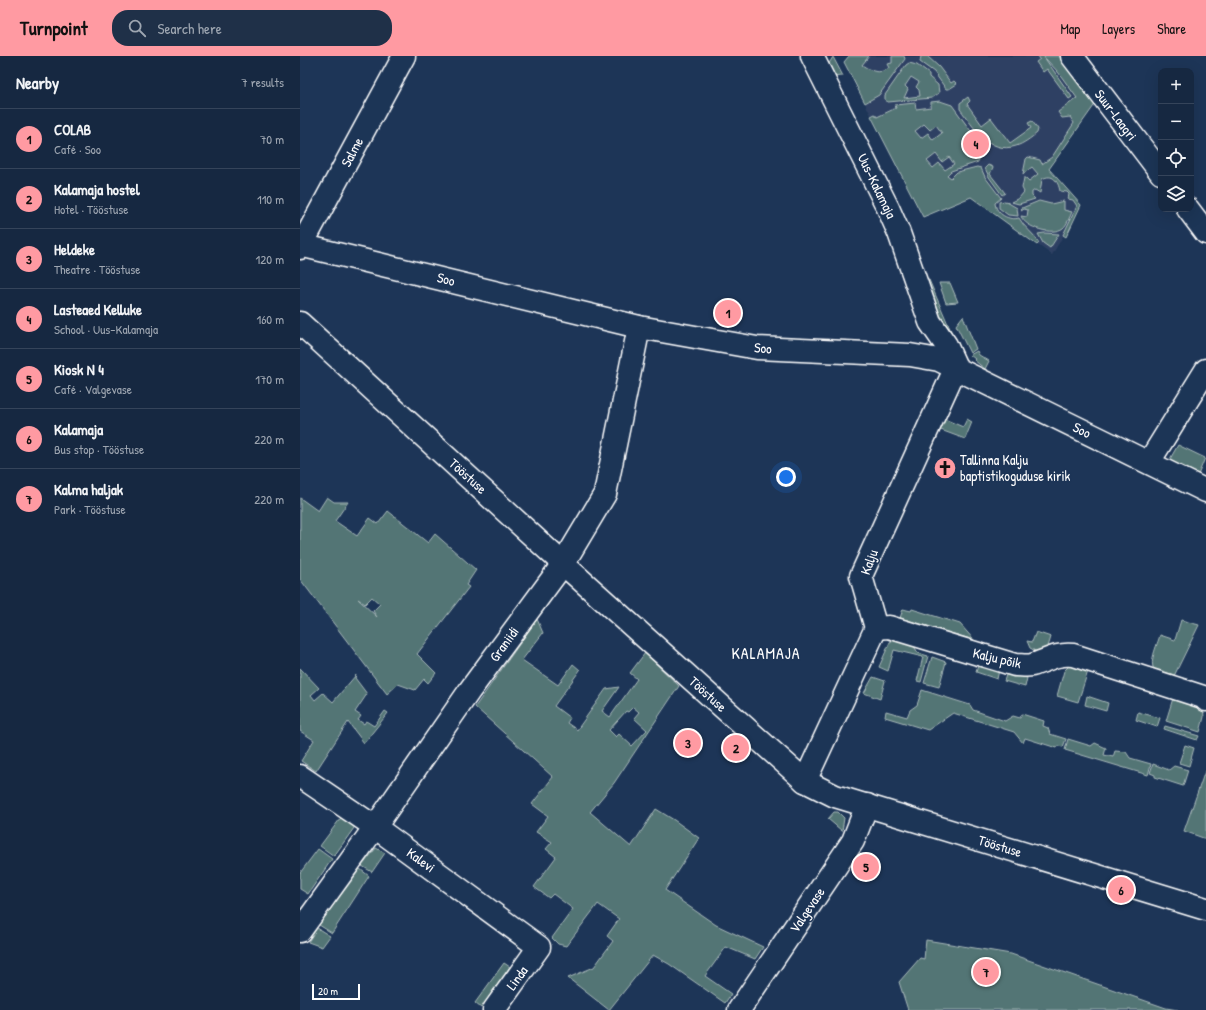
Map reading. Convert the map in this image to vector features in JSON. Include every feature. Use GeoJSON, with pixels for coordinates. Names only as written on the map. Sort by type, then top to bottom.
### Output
{"type":"FeatureCollection","features":[{"type":"Feature","properties":{"kind":"street","name":"Salme"},"geometry":{"type":"LineString","coordinates":[[301,246],[404,56]]}},
{"type":"Feature","properties":{"kind":"street","name":"Uus-Kalamaja"},"geometry":{"type":"LineString","coordinates":[[813,56],[899,233],[930,322],[946,345],[956,367]]}},
{"type":"Feature","properties":{"kind":"street","name":"Suur-Laagri"},"geometry":{"type":"LineString","coordinates":[[1072,56],[1158,169]]}},
{"type":"Feature","properties":{"kind":"street"},"geometry":{"type":"LineString","coordinates":[[1190,212],[1206,233]]}},
{"type":"Feature","properties":{"kind":"street","name":"Soo"},"geometry":{"type":"LineString","coordinates":[[301,246],[639,327],[758,348],[910,355],[939,360],[956,367],[1206,491]]}},
{"type":"Feature","properties":{"kind":"street"},"geometry":{"type":"LineString","coordinates":[[910,355],[919,345],[930,322]]}},
{"type":"Feature","properties":{"kind":"street","name":"Tööstuse"},"geometry":{"type":"LineString","coordinates":[[300,323],[563,564],[805,781],[835,796],[1206,909]]}},
{"type":"Feature","properties":{"kind":"street","name":"Graniidi"},"geometry":{"type":"LineString","coordinates":[[300,931],[375,827],[470,690],[563,564],[604,494],[639,327]]}},
{"type":"Feature","properties":{"kind":"street","name":"Kalju"},"geometry":{"type":"LineString","coordinates":[[876,628],[861,576],[956,367]]}},
{"type":"Feature","properties":{"kind":"street"},"geometry":{"type":"LineString","coordinates":[[1149,462],[1206,370]]}},
{"type":"Feature","properties":{"kind":"street","name":"Kalju põik"},"geometry":{"type":"LineString","coordinates":[[876,628],[889,627],[1015,665],[1030,665],[1054,656],[1064,654],[1073,655],[1202,696],[1206,700]]}},
{"type":"Feature","properties":{"kind":"street"},"geometry":{"type":"LineString","coordinates":[[805,781],[876,628]]}},
{"type":"Feature","properties":{"kind":"street","name":"Kalevi"},"geometry":{"type":"LineString","coordinates":[[300,776],[375,827],[539,947]]}},
{"type":"Feature","properties":{"kind":"street","name":"Valgevase"},"geometry":{"type":"LineString","coordinates":[[739,1010],[854,842],[867,805]]}},
{"type":"Feature","properties":{"kind":"street","name":"Linda"},"geometry":{"type":"LineString","coordinates":[[494,1010],[539,947]]}},
{"type":"Feature","properties":{"kind":"shaded area"},"geometry":{"type":"Polygon","coordinates":[[[849,56],[1059,56],[1096,103],[1049,169],[1081,205],[1066,237],[1063,236],[1052,255],[971,197],[923,217],[844,62],[849,56]]]}},
{"type":"Feature","properties":{"kind":"green space"},"geometry":{"type":"Polygon","coordinates":[[[849,56],[869,56],[862,65],[878,72],[889,68],[887,64],[892,63],[892,56],[904,56],[905,59],[879,95],[865,103],[844,62],[849,56]]]}},
{"type":"Feature","properties":{"kind":"green space"},"geometry":{"type":"Polygon","coordinates":[[[921,56],[927,56],[939,67],[951,83],[954,81],[957,84],[949,89],[946,89],[934,72],[920,62],[921,56]]]}},
{"type":"Feature","properties":{"kind":"green space"},"geometry":{"type":"Polygon","coordinates":[[[1038,56],[1059,56],[1096,103],[1049,169],[1081,205],[1066,237],[1063,235],[1077,206],[1073,200],[1068,199],[1069,194],[1067,192],[1060,191],[1058,184],[1054,179],[1046,177],[1042,179],[1040,193],[1035,190],[1032,192],[1032,196],[1035,199],[1019,204],[1011,202],[1019,198],[1024,192],[1022,188],[1024,178],[1029,181],[1038,174],[1032,167],[1023,174],[1026,159],[1028,157],[1040,160],[1042,164],[1052,157],[1074,123],[1070,117],[1062,118],[1058,112],[1077,98],[1058,72],[1044,57],[1072,97],[1069,99],[1047,69],[1043,72],[1036,62],[1040,59],[1038,56]]]}},
{"type":"Feature","properties":{"kind":"green space"},"geometry":{"type":"Polygon","coordinates":[[[833,57],[843,76],[829,77],[828,65],[833,57]]]}},
{"type":"Feature","properties":{"kind":"green space"},"geometry":{"type":"Polygon","coordinates":[[[909,63],[917,65],[929,74],[929,77],[938,85],[939,93],[932,98],[888,102],[885,100],[885,95],[909,63]],[[911,77],[905,86],[908,89],[904,98],[920,96],[919,90],[916,87],[919,82],[911,77]]]}},
{"type":"Feature","properties":{"kind":"green space"},"geometry":{"type":"Polygon","coordinates":[[[968,97],[970,101],[967,104],[982,125],[991,118],[1010,143],[1031,128],[1028,123],[1032,121],[1038,129],[1037,133],[1030,139],[1016,146],[1006,148],[990,143],[976,131],[960,109],[960,103],[968,97]]]}},
{"type":"Feature","properties":{"kind":"green space"},"geometry":{"type":"Polygon","coordinates":[[[940,101],[952,105],[981,145],[978,162],[951,171],[947,175],[951,178],[957,172],[977,167],[981,168],[985,177],[1001,198],[995,203],[1000,213],[1007,217],[1015,219],[1019,218],[1037,239],[1039,243],[1037,245],[971,197],[923,217],[871,116],[875,114],[877,117],[896,108],[895,105],[915,103],[916,109],[931,107],[931,102],[940,101]],[[924,124],[915,131],[921,138],[928,133],[933,140],[942,133],[936,125],[930,130],[924,124]],[[936,154],[927,161],[933,168],[939,163],[945,170],[954,164],[949,157],[942,162],[936,154]]]}},
{"type":"Feature","properties":{"kind":"green space"},"geometry":{"type":"Polygon","coordinates":[[[988,165],[993,167],[990,174],[1005,193],[1002,195],[989,177],[985,168],[988,165]]]}},
{"type":"Feature","properties":{"kind":"green space"},"geometry":{"type":"Polygon","coordinates":[[[1005,201],[1017,208],[1018,216],[1008,215],[999,208],[999,202],[1005,201]]]}},
{"type":"Feature","properties":{"kind":"green space"},"geometry":{"type":"Polygon","coordinates":[[[1039,201],[1051,204],[1064,201],[1064,210],[1072,212],[1063,228],[1053,231],[1040,230],[1028,224],[1024,220],[1021,216],[1027,217],[1028,210],[1024,209],[1021,211],[1022,208],[1039,201]]]}},
{"type":"Feature","properties":{"kind":"green space"},"geometry":{"type":"Polygon","coordinates":[[[1038,234],[1059,234],[1050,248],[1043,243],[1038,234]]]}},
{"type":"Feature","properties":{"kind":"green space"},"geometry":{"type":"Polygon","coordinates":[[[929,280],[953,337],[949,340],[927,293],[929,280]]]}},
{"type":"Feature","properties":{"kind":"green space"},"geometry":{"type":"Polygon","coordinates":[[[939,283],[950,283],[958,302],[946,303],[939,283]]]}},
{"type":"Feature","properties":{"kind":"green space"},"geometry":{"type":"Polygon","coordinates":[[[963,316],[976,349],[970,353],[956,325],[963,316]]]}},
{"type":"Feature","properties":{"kind":"green space"},"geometry":{"type":"Polygon","coordinates":[[[977,351],[979,355],[989,361],[985,369],[970,355],[977,351]]]}},
{"type":"Feature","properties":{"kind":"green space"},"geometry":{"type":"Polygon","coordinates":[[[942,418],[963,427],[967,419],[972,422],[965,439],[938,429],[942,418]]]}},
{"type":"Feature","properties":{"kind":"green space"},"geometry":{"type":"Polygon","coordinates":[[[1178,445],[1205,458],[1198,475],[1170,461],[1178,445]]]}},
{"type":"Feature","properties":{"kind":"green space"},"geometry":{"type":"Polygon","coordinates":[[[327,497],[334,502],[348,502],[335,521],[357,536],[370,518],[378,524],[388,511],[428,543],[435,534],[476,570],[466,585],[469,587],[417,654],[436,673],[428,683],[424,679],[415,690],[398,684],[387,694],[300,579],[300,498],[318,511],[327,497]],[[372,597],[365,604],[358,599],[377,617],[373,611],[380,604],[372,597]]]}},
{"type":"Feature","properties":{"kind":"green space"},"geometry":{"type":"Polygon","coordinates":[[[903,609],[911,611],[912,609],[960,624],[974,640],[900,618],[903,609]]]}},
{"type":"Feature","properties":{"kind":"green space"},"geometry":{"type":"Polygon","coordinates":[[[537,619],[543,633],[522,660],[558,685],[573,664],[580,670],[554,706],[570,718],[567,723],[577,730],[606,689],[619,687],[602,711],[610,717],[637,679],[630,673],[645,653],[679,686],[614,783],[590,812],[631,847],[656,809],[699,838],[665,890],[716,925],[763,947],[755,959],[726,947],[705,976],[731,994],[725,1003],[669,964],[653,955],[609,1010],[568,978],[594,967],[613,941],[607,936],[619,919],[598,904],[566,946],[558,944],[552,938],[573,909],[553,894],[549,898],[534,887],[556,857],[546,849],[552,842],[536,832],[548,816],[532,804],[553,777],[475,707],[537,619]],[[633,707],[628,712],[626,711],[609,730],[616,737],[619,734],[632,746],[647,730],[634,718],[639,712],[633,707]]]}},
{"type":"Feature","properties":{"kind":"green space"},"geometry":{"type":"Polygon","coordinates":[[[1181,620],[1199,625],[1174,676],[1157,672],[1154,669],[1153,660],[1160,635],[1175,640],[1181,620]]]}},
{"type":"Feature","properties":{"kind":"green space"},"geometry":{"type":"Polygon","coordinates":[[[1036,632],[1051,637],[1047,650],[1039,653],[1030,648],[1027,641],[1032,642],[1036,632]]]}},
{"type":"Feature","properties":{"kind":"green space"},"geometry":{"type":"Polygon","coordinates":[[[897,638],[911,641],[918,653],[928,656],[921,682],[917,681],[923,657],[894,650],[888,671],[879,667],[890,642],[897,638]]]}},
{"type":"Feature","properties":{"kind":"green space"},"geometry":{"type":"Polygon","coordinates":[[[932,657],[946,662],[939,687],[924,683],[932,657]]]}},
{"type":"Feature","properties":{"kind":"green space"},"geometry":{"type":"Polygon","coordinates":[[[979,663],[999,670],[997,679],[976,672],[979,663]]]}},
{"type":"Feature","properties":{"kind":"green space"},"geometry":{"type":"Polygon","coordinates":[[[1070,665],[1089,668],[1078,702],[1057,696],[1064,671],[1070,665]]]}},
{"type":"Feature","properties":{"kind":"green space"},"geometry":{"type":"Polygon","coordinates":[[[300,668],[319,688],[311,695],[315,700],[323,693],[333,702],[356,675],[355,678],[367,694],[355,712],[361,716],[358,720],[364,724],[366,721],[374,726],[385,711],[388,713],[364,743],[348,722],[316,771],[301,761],[314,740],[300,731],[300,668]]]}},
{"type":"Feature","properties":{"kind":"green space"},"geometry":{"type":"Polygon","coordinates":[[[1007,672],[1027,678],[1025,687],[1004,681],[1007,672]]]}},
{"type":"Feature","properties":{"kind":"green space"},"geometry":{"type":"Polygon","coordinates":[[[873,677],[885,681],[880,699],[864,693],[873,677]]]}},
{"type":"Feature","properties":{"kind":"green space"},"geometry":{"type":"Polygon","coordinates":[[[922,690],[970,705],[973,710],[1005,721],[1013,716],[1020,718],[1022,714],[1044,721],[1043,726],[1048,728],[1050,734],[1066,739],[1063,747],[1058,746],[1057,748],[1025,738],[1023,743],[1014,732],[953,713],[928,730],[885,717],[886,711],[907,717],[910,710],[917,705],[922,690]]]}},
{"type":"Feature","properties":{"kind":"green space"},"geometry":{"type":"Polygon","coordinates":[[[1174,695],[1203,707],[1204,717],[1200,732],[1166,721],[1174,695]]]}},
{"type":"Feature","properties":{"kind":"green space"},"geometry":{"type":"Polygon","coordinates":[[[1087,696],[1108,703],[1106,711],[1085,705],[1087,696]]]}},
{"type":"Feature","properties":{"kind":"green space"},"geometry":{"type":"Polygon","coordinates":[[[1138,712],[1160,718],[1157,727],[1136,720],[1138,712]]]}},
{"type":"Feature","properties":{"kind":"green space"},"geometry":{"type":"Polygon","coordinates":[[[1165,726],[1199,736],[1197,740],[1164,729],[1165,726]]]}},
{"type":"Feature","properties":{"kind":"green space"},"geometry":{"type":"Polygon","coordinates":[[[1068,739],[1091,746],[1095,743],[1106,748],[1104,755],[1113,757],[1115,751],[1126,752],[1130,758],[1151,764],[1148,775],[1065,750],[1068,739]]]}},
{"type":"Feature","properties":{"kind":"green space"},"geometry":{"type":"Polygon","coordinates":[[[1185,745],[1194,748],[1189,766],[1179,763],[1185,745]]]}},
{"type":"Feature","properties":{"kind":"green space"},"geometry":{"type":"Polygon","coordinates":[[[1153,764],[1169,770],[1174,766],[1188,770],[1183,786],[1155,777],[1155,775],[1150,773],[1153,764]]]}},
{"type":"Feature","properties":{"kind":"green space"},"geometry":{"type":"Polygon","coordinates":[[[1205,771],[1206,772],[1206,839],[1184,831],[1205,771]]]}},
{"type":"Feature","properties":{"kind":"green space"},"geometry":{"type":"Polygon","coordinates":[[[834,812],[838,812],[844,818],[842,831],[828,819],[834,812]]]}},
{"type":"Feature","properties":{"kind":"green space"},"geometry":{"type":"Polygon","coordinates":[[[343,815],[355,826],[334,856],[320,846],[343,815]]]}},
{"type":"Feature","properties":{"kind":"green space"},"geometry":{"type":"Polygon","coordinates":[[[376,848],[385,853],[372,872],[362,866],[376,848]]]}},
{"type":"Feature","properties":{"kind":"green space"},"geometry":{"type":"Polygon","coordinates":[[[318,849],[332,859],[308,894],[300,889],[300,873],[318,849]]]}},
{"type":"Feature","properties":{"kind":"green space"},"geometry":{"type":"Polygon","coordinates":[[[360,869],[369,876],[332,933],[319,925],[360,869]]]}},
{"type":"Feature","properties":{"kind":"green space"},"geometry":{"type":"Polygon","coordinates":[[[317,928],[330,936],[322,947],[308,942],[317,928]]]}},
{"type":"Feature","properties":{"kind":"green space"},"geometry":{"type":"Polygon","coordinates":[[[926,940],[1011,954],[1166,1008],[1178,1010],[908,1010],[899,982],[920,958],[924,959],[926,940]]]}},
{"type":"Feature","properties":{"kind":"green space"},"geometry":{"type":"Polygon","coordinates":[[[504,963],[510,967],[481,1008],[475,1003],[504,963]]]}},
{"type":"Feature","properties":{"kind":"place","name":"Lasteaed Kelluke"},"geometry":{"type":"Point","coordinates":[976,144]}},
{"type":"Feature","properties":{"kind":"place","name":"COLAB"},"geometry":{"type":"Point","coordinates":[728,313]}},
{"type":"Feature","properties":{"kind":"place","name":"Tallinna Kalju baptistikoguduse kirik"},"geometry":{"type":"Point","coordinates":[945,468]}},
{"type":"Feature","properties":{"kind":"place","name":"Heldeke"},"geometry":{"type":"Point","coordinates":[688,743]}},
{"type":"Feature","properties":{"kind":"place","name":"Kalamaja hostel"},"geometry":{"type":"Point","coordinates":[736,748]}},
{"type":"Feature","properties":{"kind":"place","name":"Kiosk N 4"},"geometry":{"type":"Point","coordinates":[866,867]}},
{"type":"Feature","properties":{"kind":"place","name":"Kalamaja"},"geometry":{"type":"Point","coordinates":[1121,890]}},
{"type":"Feature","properties":{"kind":"place","name":"Kalma haljak"},"geometry":{"type":"Point","coordinates":[986,972]}},
{"type":"Feature","properties":{"kind":"district","name":"KALAMAJA"},"geometry":{"type":"Point","coordinates":[766,653]}}]}
